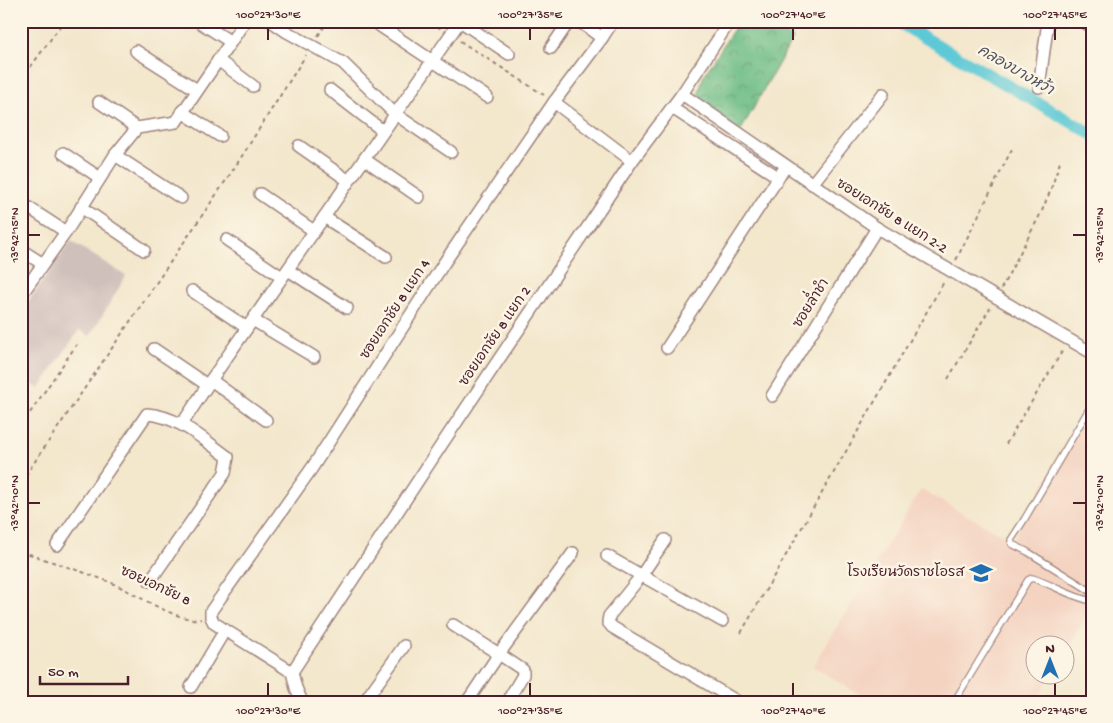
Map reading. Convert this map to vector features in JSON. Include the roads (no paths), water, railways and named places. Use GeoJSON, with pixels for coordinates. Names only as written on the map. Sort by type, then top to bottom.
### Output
{"type":"FeatureCollection","features":[{"type":"Feature","properties":{"kind":"street"},"geometry":{"type":"LineString","coordinates":[[198,21],[231,42]]}},
{"type":"Feature","properties":{"kind":"street"},"geometry":{"type":"LineString","coordinates":[[21,296],[66,232],[115,155],[137,128],[176,122],[245,21]]}},
{"type":"Feature","properties":{"kind":"street"},"geometry":{"type":"LineString","coordinates":[[271,21],[343,63],[395,114],[451,152]]}},
{"type":"Feature","properties":{"kind":"street"},"geometry":{"type":"LineString","coordinates":[[182,424],[209,382],[460,21],[508,54]]}},
{"type":"Feature","properties":{"kind":"street"},"geometry":{"type":"LineString","coordinates":[[551,48],[570,21]]}},
{"type":"Feature","properties":{"kind":"street"},"geometry":{"type":"LineString","coordinates":[[578,21],[602,38]]}},
{"type":"Feature","properties":{"kind":"street","name":"ซอยเอกชัย 8 แยก 4"},"geometry":{"type":"LineString","coordinates":[[224,630],[214,623],[211,611],[312,468],[444,263],[554,102],[613,21]]}},
{"type":"Feature","properties":{"kind":"street","name":"ซอยเอกชัย 8 แยก 2"},"geometry":{"type":"LineString","coordinates":[[292,672],[632,161],[682,94],[730,21]]}},
{"type":"Feature","properties":{"kind":"street"},"geometry":{"type":"LineString","coordinates":[[1039,87],[1048,21]]}},
{"type":"Feature","properties":{"kind":"street"},"geometry":{"type":"LineString","coordinates":[[1080,21],[1092,26]]}},
{"type":"Feature","properties":{"kind":"street"},"geometry":{"type":"LineString","coordinates":[[380,26],[487,97]]}},
{"type":"Feature","properties":{"kind":"street"},"geometry":{"type":"LineString","coordinates":[[136,51],[197,90]]}},
{"type":"Feature","properties":{"kind":"street"},"geometry":{"type":"LineString","coordinates":[[218,60],[254,86]]}},
{"type":"Feature","properties":{"kind":"street"},"geometry":{"type":"LineString","coordinates":[[330,90],[383,131]]}},
{"type":"Feature","properties":{"kind":"street","name":"ซอยเอกชัย 8 แยก 2-2"},"geometry":{"type":"LineString","coordinates":[[682,94],[877,228],[1092,353]]}},
{"type":"Feature","properties":{"kind":"street"},"geometry":{"type":"LineString","coordinates":[[812,184],[884,94]]}},
{"type":"Feature","properties":{"kind":"street"},"geometry":{"type":"LineString","coordinates":[[99,102],[137,128]]}},
{"type":"Feature","properties":{"kind":"street"},"geometry":{"type":"LineString","coordinates":[[554,102],[632,161]]}},
{"type":"Feature","properties":{"kind":"street"},"geometry":{"type":"LineString","coordinates":[[672,108],[778,177]]}},
{"type":"Feature","properties":{"kind":"street"},"geometry":{"type":"LineString","coordinates":[[182,112],[220,136]]}},
{"type":"Feature","properties":{"kind":"street"},"geometry":{"type":"LineString","coordinates":[[299,146],[349,181]]}},
{"type":"Feature","properties":{"kind":"street"},"geometry":{"type":"LineString","coordinates":[[63,153],[100,178]]}},
{"type":"Feature","properties":{"kind":"street"},"geometry":{"type":"LineString","coordinates":[[115,155],[181,198]]}},
{"type":"Feature","properties":{"kind":"street"},"geometry":{"type":"LineString","coordinates":[[364,159],[419,197]]}},
{"type":"Feature","properties":{"kind":"street"},"geometry":{"type":"LineString","coordinates":[[667,348],[786,166]]}},
{"type":"Feature","properties":{"kind":"street"},"geometry":{"type":"LineString","coordinates":[[260,194],[314,231]]}},
{"type":"Feature","properties":{"kind":"street"},"geometry":{"type":"LineString","coordinates":[[26,206],[66,232]]}},
{"type":"Feature","properties":{"kind":"street"},"geometry":{"type":"LineString","coordinates":[[82,207],[144,250]]}},
{"type":"Feature","properties":{"kind":"street"},"geometry":{"type":"LineString","coordinates":[[324,217],[386,257]]}},
{"type":"Feature","properties":{"kind":"street","name":"ซอยล่ำชำ"},"geometry":{"type":"LineString","coordinates":[[772,396],[877,228]]}},
{"type":"Feature","properties":{"kind":"street"},"geometry":{"type":"LineString","coordinates":[[227,240],[347,308]]}},
{"type":"Feature","properties":{"kind":"street"},"geometry":{"type":"LineString","coordinates":[[21,250],[44,264]]}},
{"type":"Feature","properties":{"kind":"street"},"geometry":{"type":"LineString","coordinates":[[192,292],[314,357]]}},
{"type":"Feature","properties":{"kind":"street"},"geometry":{"type":"LineString","coordinates":[[154,349],[209,382],[266,420]]}},
{"type":"Feature","properties":{"kind":"street"},"geometry":{"type":"LineString","coordinates":[[57,545],[147,414],[158,415],[182,424],[228,457],[225,473],[150,580]]}},
{"type":"Feature","properties":{"kind":"street"},"geometry":{"type":"LineString","coordinates":[[665,540],[641,576],[609,616],[608,622],[612,627],[738,702]]}},
{"type":"Feature","properties":{"kind":"street"},"geometry":{"type":"LineString","coordinates":[[468,702],[499,654],[573,553]]}},
{"type":"Feature","properties":{"kind":"street"},"geometry":{"type":"LineString","coordinates":[[608,556],[722,621]]}},
{"type":"Feature","properties":{"kind":"street"},"geometry":{"type":"LineString","coordinates":[[453,625],[523,670],[523,675],[511,695],[518,702]]}},
{"type":"Feature","properties":{"kind":"street"},"geometry":{"type":"LineString","coordinates":[[191,687],[224,630],[292,672],[302,702]]}},
{"type":"Feature","properties":{"kind":"street"},"geometry":{"type":"LineString","coordinates":[[364,702],[404,646]]}},
{"type":"Feature","properties":{"kind":"lane"},"geometry":{"type":"LineString","coordinates":[[1092,404],[1012,540],[1012,544],[1092,592]]}},
{"type":"Feature","properties":{"kind":"lane"},"geometry":{"type":"LineString","coordinates":[[954,702],[1028,580],[1032,578],[1038,579],[1067,593],[1092,601]]}},
{"type":"Feature","properties":{"kind":"waterway","name":"คลองบางหว้า"},"geometry":{"type":"LineString","coordinates":[[896,21],[1092,134]]}},
{"type":"Feature","properties":{"kind":"place","name":"โรงเรียนวัดราชโอรส"},"geometry":{"type":"Point","coordinates":[981,573]}}]}
